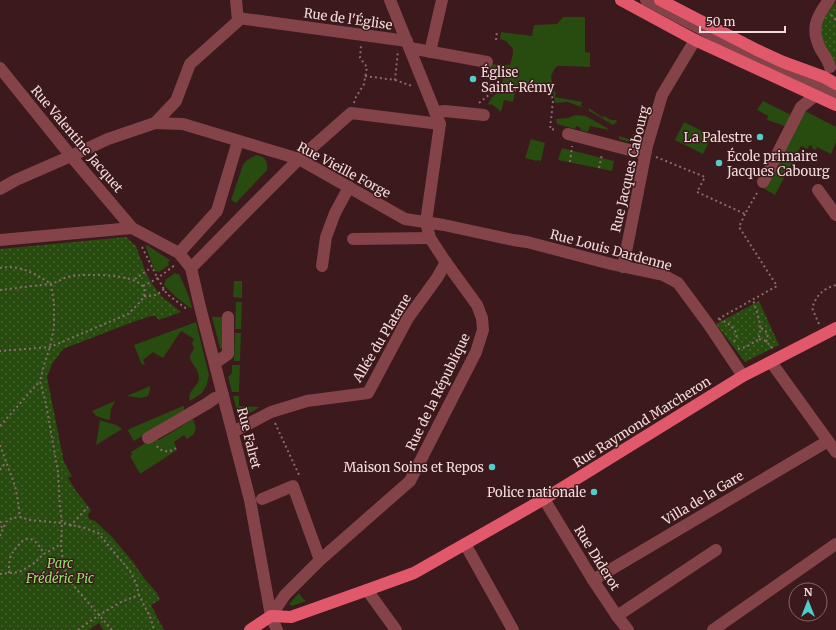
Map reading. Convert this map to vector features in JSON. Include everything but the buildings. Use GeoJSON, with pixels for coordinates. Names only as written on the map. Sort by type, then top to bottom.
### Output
{"type":"FeatureCollection","features":[{"type":"Feature","properties":{"kind":"main road"},"geometry":{"type":"LineString","coordinates":[[622,0],[695,40],[836,105]]}},
{"type":"Feature","properties":{"kind":"main road"},"geometry":{"type":"LineString","coordinates":[[660,0],[757,50],[783,62],[824,77],[836,84]]}},
{"type":"Feature","properties":{"kind":"main road","name":"Rue Raymond Marcheron"},"geometry":{"type":"LineString","coordinates":[[271,616],[291,617],[414,573],[544,499],[742,376],[836,328]]}},
{"type":"Feature","properties":{"kind":"main road"},"geometry":{"type":"LineString","coordinates":[[250,630],[271,616]]}},
{"type":"Feature","properties":{"kind":"street"},"geometry":{"type":"LineString","coordinates":[[0,189],[16,180],[108,139],[155,123],[176,101],[190,64],[238,22],[236,0]]}},
{"type":"Feature","properties":{"kind":"street"},"geometry":{"type":"LineString","coordinates":[[0,240],[132,228],[181,255],[191,268],[300,159],[351,113],[440,124],[390,0]]}},
{"type":"Feature","properties":{"kind":"street"},"geometry":{"type":"LineString","coordinates":[[430,52],[442,0]]}},
{"type":"Feature","properties":{"kind":"street"},"geometry":{"type":"LineString","coordinates":[[646,0],[764,62],[836,94]]}},
{"type":"Feature","properties":{"kind":"street"},"geometry":{"type":"LineString","coordinates":[[829,0],[815,26],[816,39],[830,67]]}},
{"type":"Feature","properties":{"kind":"street","name":"Rue de l'Église"},"geometry":{"type":"LineString","coordinates":[[238,18],[408,44],[430,52],[487,62]]}},
{"type":"Feature","properties":{"kind":"street","name":"Rue Jacques Cabourg"},"geometry":{"type":"LineString","coordinates":[[623,266],[645,154],[662,95],[695,40]]}},
{"type":"Feature","properties":{"kind":"street","name":"Rue Valentine Jacquet"},"geometry":{"type":"LineString","coordinates":[[0,68],[71,156],[132,228]]}},
{"type":"Feature","properties":{"kind":"street"},"geometry":{"type":"LineString","coordinates":[[760,186],[801,107],[816,95]]}},
{"type":"Feature","properties":{"kind":"street"},"geometry":{"type":"LineString","coordinates":[[435,112],[445,111],[484,115]]}},
{"type":"Feature","properties":{"kind":"street","name":"Rue Vieille Forge"},"geometry":{"type":"LineString","coordinates":[[155,123],[183,124],[300,159],[405,219],[426,222]]}},
{"type":"Feature","properties":{"kind":"street","name":"Rue de la République"},"geometry":{"type":"LineString","coordinates":[[271,616],[285,595],[320,560],[410,481],[476,352],[483,330],[482,318],[477,305],[430,238],[426,222],[440,124]]}},
{"type":"Feature","properties":{"kind":"street"},"geometry":{"type":"LineString","coordinates":[[567,133],[645,154]]}},
{"type":"Feature","properties":{"kind":"street"},"geometry":{"type":"LineString","coordinates":[[181,255],[217,211],[238,141]]}},
{"type":"Feature","properties":{"kind":"street"},"geometry":{"type":"LineString","coordinates":[[322,266],[326,237],[335,213],[349,187]]}},
{"type":"Feature","properties":{"kind":"street"},"geometry":{"type":"LineString","coordinates":[[818,190],[836,215]]}},
{"type":"Feature","properties":{"kind":"street","name":"Rue Louis Dardenne"},"geometry":{"type":"LineString","coordinates":[[426,222],[527,242],[663,275],[678,283],[714,322],[742,376]]}},
{"type":"Feature","properties":{"kind":"street"},"geometry":{"type":"LineString","coordinates":[[353,239],[430,238]]}},
{"type":"Feature","properties":{"kind":"street","name":"Allée du Platane"},"geometry":{"type":"LineString","coordinates":[[233,432],[271,412],[307,401],[368,393],[408,318],[437,278],[446,262]]}},
{"type":"Feature","properties":{"kind":"street","name":"Rue Falret"},"geometry":{"type":"LineString","coordinates":[[191,268],[250,500],[271,616],[277,630]]}},
{"type":"Feature","properties":{"kind":"street"},"geometry":{"type":"LineString","coordinates":[[215,363],[228,354],[228,317]]}},
{"type":"Feature","properties":{"kind":"street"},"geometry":{"type":"LineString","coordinates":[[776,359],[836,452]]}},
{"type":"Feature","properties":{"kind":"street"},"geometry":{"type":"LineString","coordinates":[[152,441],[197,415],[208,403],[223,395]]}},
{"type":"Feature","properties":{"kind":"street","name":"Villa de la Gare"},"geometry":{"type":"LineString","coordinates":[[593,580],[828,441]]}},
{"type":"Feature","properties":{"kind":"street"},"geometry":{"type":"LineString","coordinates":[[262,500],[293,486],[320,560]]}},
{"type":"Feature","properties":{"kind":"street","name":"Rue Diderot"},"geometry":{"type":"LineString","coordinates":[[544,499],[616,616],[628,630]]}},
{"type":"Feature","properties":{"kind":"street"},"geometry":{"type":"LineString","coordinates":[[465,544],[513,630]]}},
{"type":"Feature","properties":{"kind":"street"},"geometry":{"type":"LineString","coordinates":[[713,630],[836,544]]}},
{"type":"Feature","properties":{"kind":"street"},"geometry":{"type":"LineString","coordinates":[[616,616],[716,550]]}},
{"type":"Feature","properties":{"kind":"street"},"geometry":{"type":"LineString","coordinates":[[367,590],[396,630]]}},
{"type":"Feature","properties":{"kind":"path"},"geometry":{"type":"LineString","coordinates":[[496,40],[497,31]]}},
{"type":"Feature","properties":{"kind":"path"},"geometry":{"type":"LineString","coordinates":[[365,76],[395,80],[398,49],[408,44]]}},
{"type":"Feature","properties":{"kind":"path"},"geometry":{"type":"LineString","coordinates":[[351,113],[356,97],[364,84],[367,67],[360,58],[361,48]]}},
{"type":"Feature","properties":{"kind":"path"},"geometry":{"type":"LineString","coordinates":[[473,105],[480,102],[496,89],[548,92],[552,96],[553,102],[550,129],[567,133],[570,162]]}},
{"type":"Feature","properties":{"kind":"path"},"geometry":{"type":"LineString","coordinates":[[599,168],[605,144]]}},
{"type":"Feature","properties":{"kind":"path"},"geometry":{"type":"LineString","coordinates":[[645,154],[657,157],[705,177],[697,192],[746,213]]}},
{"type":"Feature","properties":{"kind":"path"},"geometry":{"type":"LineString","coordinates":[[714,322],[777,286],[739,227],[760,186]]}},
{"type":"Feature","properties":{"kind":"path"},"geometry":{"type":"LineString","coordinates":[[142,247],[167,294],[203,318]]}},
{"type":"Feature","properties":{"kind":"path"},"geometry":{"type":"LineString","coordinates":[[142,286],[158,279],[181,255]]}},
{"type":"Feature","properties":{"kind":"path"},"geometry":{"type":"LineString","coordinates":[[0,268],[13,267],[34,273],[51,284],[54,304],[54,327],[40,381],[0,426]]}},
{"type":"Feature","properties":{"kind":"path"},"geometry":{"type":"LineString","coordinates":[[135,279],[152,267]]}},
{"type":"Feature","properties":{"kind":"path"},"geometry":{"type":"LineString","coordinates":[[0,290],[51,284],[70,276],[95,274],[135,279],[144,290],[144,296],[128,314],[50,347],[0,350]]}},
{"type":"Feature","properties":{"kind":"path"},"geometry":{"type":"LineString","coordinates":[[823,335],[812,308],[817,296],[828,288],[836,285]]}},
{"type":"Feature","properties":{"kind":"path"},"geometry":{"type":"LineString","coordinates":[[144,296],[154,296],[164,289]]}},
{"type":"Feature","properties":{"kind":"path"},"geometry":{"type":"LineString","coordinates":[[753,299],[761,328],[759,339]]}},
{"type":"Feature","properties":{"kind":"path"},"geometry":{"type":"LineString","coordinates":[[714,322],[730,324],[735,329],[737,335],[734,341],[734,346],[738,349],[746,347],[759,339]]}},
{"type":"Feature","properties":{"kind":"path"},"geometry":{"type":"LineString","coordinates":[[761,328],[768,334],[766,342]]}},
{"type":"Feature","properties":{"kind":"path"},"geometry":{"type":"LineString","coordinates":[[759,339],[766,342],[771,348],[777,348],[776,359]]}},
{"type":"Feature","properties":{"kind":"path"},"geometry":{"type":"LineString","coordinates":[[40,381],[47,410],[58,472],[62,523],[61,544],[66,573],[72,584],[112,630]]}},
{"type":"Feature","properties":{"kind":"path"},"geometry":{"type":"LineString","coordinates":[[271,412],[302,483],[293,486]]}},
{"type":"Feature","properties":{"kind":"path"},"geometry":{"type":"LineString","coordinates":[[152,441],[158,449],[163,451],[172,451],[176,448]]}},
{"type":"Feature","properties":{"kind":"path"},"geometry":{"type":"LineString","coordinates":[[0,445],[15,486],[20,517]]}},
{"type":"Feature","properties":{"kind":"path"},"geometry":{"type":"LineString","coordinates":[[0,470],[6,462]]}},
{"type":"Feature","properties":{"kind":"path"},"geometry":{"type":"LineString","coordinates":[[70,526],[88,506]]}},
{"type":"Feature","properties":{"kind":"path"},"geometry":{"type":"LineString","coordinates":[[0,536],[6,522],[12,518],[20,517],[30,520],[62,523],[70,526],[85,528],[98,533],[130,571],[136,582],[139,595],[151,618],[154,630]]}},
{"type":"Feature","properties":{"kind":"path"},"geometry":{"type":"LineString","coordinates":[[0,521],[3,528]]}},
{"type":"Feature","properties":{"kind":"path"},"geometry":{"type":"LineString","coordinates":[[9,573],[10,558],[22,540],[28,539],[34,541],[40,546],[44,554]]}},
{"type":"Feature","properties":{"kind":"path"},"geometry":{"type":"LineString","coordinates":[[0,574],[19,572],[61,544]]}},
{"type":"Feature","properties":{"kind":"path"},"geometry":{"type":"LineString","coordinates":[[78,630],[121,602],[139,595]]}},
{"type":"Feature","properties":{"kind":"green space"},"geometry":{"type":"Polygon","coordinates":[[[836,2],[836,65],[819,34],[822,22],[828,11],[836,2]]]}},
{"type":"Feature","properties":{"kind":"green space"},"geometry":{"type":"Polygon","coordinates":[[[563,17],[585,17],[585,52],[590,53],[590,67],[558,66],[555,68],[551,76],[553,91],[502,87],[503,76],[484,75],[487,64],[510,65],[513,49],[506,41],[500,39],[501,32],[532,36],[534,25],[557,24],[563,17]]]}},
{"type":"Feature","properties":{"kind":"green space"},"geometry":{"type":"Polygon","coordinates":[[[553,91],[556,92],[555,97],[582,102],[581,106],[583,106],[581,107],[568,102],[555,103],[553,91]]]}},
{"type":"Feature","properties":{"kind":"green space"},"geometry":{"type":"Polygon","coordinates":[[[496,93],[515,93],[513,102],[504,100],[501,112],[493,105],[488,104],[496,93]]]}},
{"type":"Feature","properties":{"kind":"green space"},"geometry":{"type":"Polygon","coordinates":[[[763,101],[791,115],[785,126],[767,120],[768,116],[757,110],[763,101]]]}},
{"type":"Feature","properties":{"kind":"green space"},"geometry":{"type":"Polygon","coordinates":[[[589,108],[603,118],[604,116],[611,120],[616,120],[617,122],[613,125],[589,111],[589,108]]]}},
{"type":"Feature","properties":{"kind":"green space"},"geometry":{"type":"Polygon","coordinates":[[[805,111],[836,127],[836,142],[831,154],[817,147],[816,150],[810,145],[807,149],[801,146],[775,195],[763,188],[805,111]]]}},
{"type":"Feature","properties":{"kind":"green space"},"geometry":{"type":"Polygon","coordinates":[[[576,115],[586,116],[609,130],[590,126],[588,132],[580,130],[581,128],[576,126],[575,129],[557,124],[556,119],[568,118],[576,115]]]}},
{"type":"Feature","properties":{"kind":"green space"},"geometry":{"type":"Polygon","coordinates":[[[684,122],[712,136],[703,154],[675,140],[684,122]]]}},
{"type":"Feature","properties":{"kind":"green space"},"geometry":{"type":"Polygon","coordinates":[[[633,134],[639,135],[632,141],[619,139],[619,136],[632,140],[633,134]]]}},
{"type":"Feature","properties":{"kind":"green space"},"geometry":{"type":"Polygon","coordinates":[[[531,139],[545,143],[541,161],[525,158],[531,139]]]}},
{"type":"Feature","properties":{"kind":"green space"},"geometry":{"type":"Polygon","coordinates":[[[562,148],[614,161],[612,171],[558,160],[562,148]]]}},
{"type":"Feature","properties":{"kind":"green space"},"geometry":{"type":"Polygon","coordinates":[[[256,155],[264,158],[267,164],[267,170],[236,203],[231,200],[243,165],[246,161],[256,155]]]}},
{"type":"Feature","properties":{"kind":"green space","name":"Parc Frédéric Pic"},"geometry":{"type":"Polygon","coordinates":[[[126,237],[136,246],[146,273],[161,296],[181,312],[159,320],[155,316],[151,316],[63,349],[52,364],[47,377],[64,462],[72,476],[68,478],[91,510],[88,515],[89,519],[95,521],[113,538],[157,593],[160,600],[151,605],[164,630],[103,630],[99,623],[89,630],[0,630],[0,249],[126,237]]]}},
{"type":"Feature","properties":{"kind":"green space"},"geometry":{"type":"Polygon","coordinates":[[[147,245],[170,260],[168,263],[169,265],[159,272],[155,272],[147,250],[147,245]]]}},
{"type":"Feature","properties":{"kind":"green space"},"geometry":{"type":"Polygon","coordinates":[[[175,273],[179,274],[183,282],[191,303],[191,308],[176,297],[164,285],[165,280],[175,273]]]}},
{"type":"Feature","properties":{"kind":"green space"},"geometry":{"type":"Polygon","coordinates":[[[234,281],[242,281],[242,298],[233,297],[234,281]]]}},
{"type":"Feature","properties":{"kind":"green space"},"geometry":{"type":"Polygon","coordinates":[[[759,301],[779,345],[745,362],[716,324],[759,301]]]}},
{"type":"Feature","properties":{"kind":"green space"},"geometry":{"type":"Polygon","coordinates":[[[236,302],[242,302],[241,329],[235,329],[236,302]]]}},
{"type":"Feature","properties":{"kind":"green space"},"geometry":{"type":"Polygon","coordinates":[[[212,317],[225,317],[223,349],[220,348],[212,317]]]}},
{"type":"Feature","properties":{"kind":"green space"},"geometry":{"type":"Polygon","coordinates":[[[196,322],[209,375],[207,384],[202,393],[190,401],[189,398],[191,392],[197,384],[199,378],[199,374],[190,359],[194,348],[192,343],[194,339],[181,331],[163,358],[153,352],[143,360],[145,364],[142,365],[134,345],[196,322]]]}},
{"type":"Feature","properties":{"kind":"green space"},"geometry":{"type":"Polygon","coordinates":[[[235,333],[241,333],[240,361],[234,361],[235,333]]]}},
{"type":"Feature","properties":{"kind":"green space"},"geometry":{"type":"Polygon","coordinates":[[[232,365],[240,365],[239,392],[232,392],[228,377],[232,373],[232,365]]]}},
{"type":"Feature","properties":{"kind":"green space"},"geometry":{"type":"Polygon","coordinates":[[[150,386],[148,396],[141,398],[127,396],[150,386]]]}},
{"type":"Feature","properties":{"kind":"green space"},"geometry":{"type":"Polygon","coordinates":[[[233,396],[239,396],[239,406],[260,407],[241,418],[237,411],[233,396]]]}},
{"type":"Feature","properties":{"kind":"green space"},"geometry":{"type":"Polygon","coordinates":[[[115,401],[111,409],[110,419],[108,420],[96,416],[92,411],[115,401]]]}},
{"type":"Feature","properties":{"kind":"green space"},"geometry":{"type":"Polygon","coordinates":[[[183,406],[184,410],[134,441],[128,431],[129,429],[183,406]]]}},
{"type":"Feature","properties":{"kind":"green space"},"geometry":{"type":"Polygon","coordinates":[[[193,419],[195,431],[193,435],[187,439],[184,435],[174,442],[177,450],[140,474],[130,456],[132,455],[131,452],[152,439],[159,440],[193,419]]]}},
{"type":"Feature","properties":{"kind":"green space"},"geometry":{"type":"Polygon","coordinates":[[[100,420],[116,425],[122,429],[96,445],[100,420]]]}},
{"type":"Feature","properties":{"kind":"green space"},"geometry":{"type":"Polygon","coordinates":[[[299,593],[306,601],[292,606],[289,604],[299,593]]]}},
{"type":"Feature","properties":{"kind":"place","name":"Église Saint-Rémy"},"geometry":{"type":"Point","coordinates":[473,79]}},
{"type":"Feature","properties":{"kind":"place","name":"La Palestre"},"geometry":{"type":"Point","coordinates":[760,137]}},
{"type":"Feature","properties":{"kind":"place","name":"École primaire Jacques Cabourg"},"geometry":{"type":"Point","coordinates":[719,163]}},
{"type":"Feature","properties":{"kind":"place","name":"Maison Soins et Repos"},"geometry":{"type":"Point","coordinates":[492,467]}},
{"type":"Feature","properties":{"kind":"place","name":"Police nationale"},"geometry":{"type":"Point","coordinates":[594,492]}}]}
